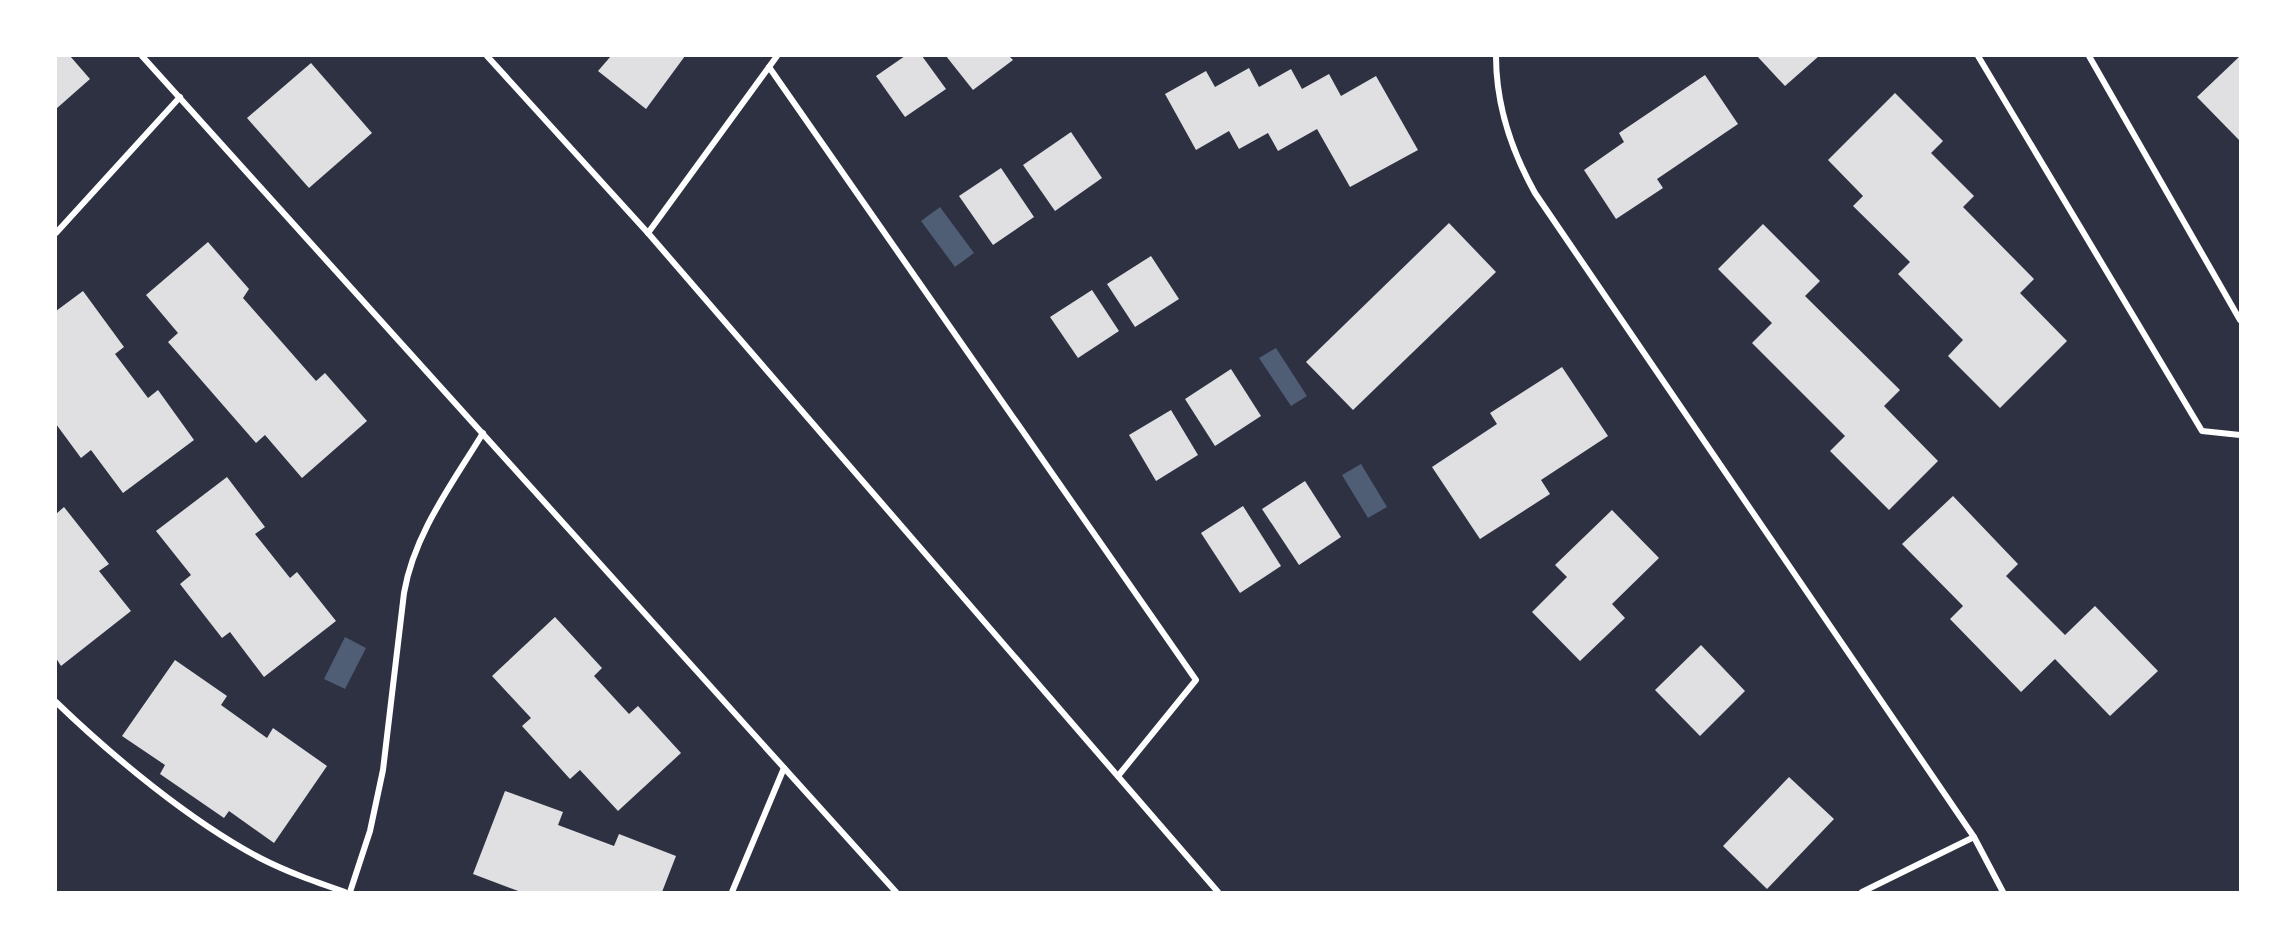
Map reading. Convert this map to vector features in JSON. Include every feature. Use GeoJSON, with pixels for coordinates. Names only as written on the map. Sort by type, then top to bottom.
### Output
{"type":"FeatureCollection","features":[{"type":"Feature","properties":{"kind":"street"},"geometry":{"type":"LineString","coordinates":[[142,56],[896,892]]}},
{"type":"Feature","properties":{"kind":"street"},"geometry":{"type":"LineString","coordinates":[[487,56],[648,233],[1218,892]]}},
{"type":"Feature","properties":{"kind":"street"},"geometry":{"type":"LineString","coordinates":[[648,233],[777,56]]}},
{"type":"Feature","properties":{"kind":"street"},"geometry":{"type":"LineString","coordinates":[[1496,56],[1497,84],[1506,129],[1522,170],[1535,193],[1974,837],[2003,892]]}},
{"type":"Feature","properties":{"kind":"street"},"geometry":{"type":"LineString","coordinates":[[1978,56],[2202,431],[2241,435]]}},
{"type":"Feature","properties":{"kind":"street"},"geometry":{"type":"LineString","coordinates":[[2089,56],[2241,320]]}},
{"type":"Feature","properties":{"kind":"street"},"geometry":{"type":"LineString","coordinates":[[769,66],[1196,680],[1118,777]]}},
{"type":"Feature","properties":{"kind":"street"},"geometry":{"type":"LineString","coordinates":[[56,233],[180,97]]}},
{"type":"Feature","properties":{"kind":"street"},"geometry":{"type":"LineString","coordinates":[[350,892],[370,831],[383,770],[409,565],[435,512],[483,434]]}},
{"type":"Feature","properties":{"kind":"street"},"geometry":{"type":"LineString","coordinates":[[56,702],[145,779],[217,832],[282,869],[345,892]]}},
{"type":"Feature","properties":{"kind":"street"},"geometry":{"type":"LineString","coordinates":[[732,892],[784,768]]}},
{"type":"Feature","properties":{"kind":"street"},"geometry":{"type":"LineString","coordinates":[[1862,892],[1974,837]]}},
{"type":"Feature","properties":{"kind":"water"},"geometry":{"type":"Polygon","coordinates":[[[940,207],[974,253],[955,267],[921,221],[940,207]]]}},
{"type":"Feature","properties":{"kind":"water"},"geometry":{"type":"Polygon","coordinates":[[[1276,348],[1307,396],[1291,406],[1259,358],[1276,348]]]}},
{"type":"Feature","properties":{"kind":"water"},"geometry":{"type":"Polygon","coordinates":[[[1361,464],[1387,507],[1368,518],[1342,475],[1361,464]]]}},
{"type":"Feature","properties":{"kind":"water"},"geometry":{"type":"Polygon","coordinates":[[[345,637],[366,648],[345,689],[324,679],[345,637]]]}},
{"type":"Feature","properties":{"kind":"building"},"geometry":{"type":"Polygon","coordinates":[[[56,56],[70,56],[90,79],[56,109],[56,56]]]}},
{"type":"Feature","properties":{"kind":"building"},"geometry":{"type":"Polygon","coordinates":[[[611,56],[685,56],[646,109],[598,71],[611,56]]]}},
{"type":"Feature","properties":{"kind":"building"},"geometry":{"type":"Polygon","coordinates":[[[905,56],[922,56],[946,89],[905,117],[876,76],[905,56]]]}},
{"type":"Feature","properties":{"kind":"building"},"geometry":{"type":"Polygon","coordinates":[[[946,56],[1009,56],[1013,60],[973,90],[946,56]]]}},
{"type":"Feature","properties":{"kind":"building"},"geometry":{"type":"Polygon","coordinates":[[[1757,56],[1819,56],[1785,86],[1757,56]]]}},
{"type":"Feature","properties":{"kind":"building"},"geometry":{"type":"Polygon","coordinates":[[[2240,56],[2240,141],[2197,97],[2240,56]]]}},
{"type":"Feature","properties":{"kind":"building"},"geometry":{"type":"Polygon","coordinates":[[[311,63],[372,133],[309,188],[247,118],[311,63]]]}},
{"type":"Feature","properties":{"kind":"building"},"geometry":{"type":"Polygon","coordinates":[[[1249,68],[1259,87],[1291,69],[1302,89],[1329,74],[1341,96],[1376,76],[1418,150],[1350,187],[1317,129],[1278,151],[1268,133],[1239,149],[1229,131],[1196,150],[1165,94],[1206,71],[1215,87],[1249,68]]]}},
{"type":"Feature","properties":{"kind":"building"},"geometry":{"type":"Polygon","coordinates":[[[1705,75],[1738,124],[1657,179],[1663,188],[1616,219],[1584,170],[1624,142],[1619,133],[1705,75]]]}},
{"type":"Feature","properties":{"kind":"building"},"geometry":{"type":"Polygon","coordinates":[[[1895,93],[1943,141],[1931,153],[1974,196],[1963,207],[2034,279],[2020,293],[2067,341],[2000,408],[1948,356],[1963,340],[1898,274],[1910,262],[1853,206],[1863,196],[1828,160],[1895,93]]]}},
{"type":"Feature","properties":{"kind":"building"},"geometry":{"type":"Polygon","coordinates":[[[1071,132],[1102,178],[1055,211],[1023,165],[1071,132]]]}},
{"type":"Feature","properties":{"kind":"building"},"geometry":{"type":"Polygon","coordinates":[[[1001,168],[1034,217],[993,245],[959,196],[1001,168]]]}},
{"type":"Feature","properties":{"kind":"building"},"geometry":{"type":"Polygon","coordinates":[[[1449,223],[1496,272],[1353,410],[1306,362],[1449,223]]]}},
{"type":"Feature","properties":{"kind":"building"},"geometry":{"type":"Polygon","coordinates":[[[1763,224],[1820,281],[1805,296],[1900,390],[1884,406],[1938,461],[1889,510],[1830,451],[1845,436],[1752,343],[1772,323],[1718,269],[1763,224]]]}},
{"type":"Feature","properties":{"kind":"building"},"geometry":{"type":"Polygon","coordinates":[[[208,242],[249,289],[243,298],[316,381],[325,373],[367,421],[302,478],[265,435],[256,443],[168,342],[178,333],[146,295],[208,242]]]}},
{"type":"Feature","properties":{"kind":"building"},"geometry":{"type":"Polygon","coordinates":[[[1151,256],[1179,299],[1135,327],[1107,284],[1151,256]]]}},
{"type":"Feature","properties":{"kind":"building"},"geometry":{"type":"Polygon","coordinates":[[[1092,290],[1119,331],[1078,358],[1050,317],[1092,290]]]}},
{"type":"Feature","properties":{"kind":"building"},"geometry":{"type":"Polygon","coordinates":[[[83,291],[124,347],[115,354],[148,398],[158,390],[194,440],[123,493],[91,450],[81,458],[56,424],[56,311],[83,291]]]}},
{"type":"Feature","properties":{"kind":"building"},"geometry":{"type":"Polygon","coordinates":[[[1562,367],[1608,436],[1541,480],[1550,494],[1480,539],[1432,467],[1497,424],[1490,413],[1562,367]]]}},
{"type":"Feature","properties":{"kind":"building"},"geometry":{"type":"Polygon","coordinates":[[[1231,369],[1261,416],[1215,446],[1185,399],[1231,369]]]}},
{"type":"Feature","properties":{"kind":"building"},"geometry":{"type":"Polygon","coordinates":[[[1171,410],[1198,455],[1156,481],[1129,435],[1171,410]]]}},
{"type":"Feature","properties":{"kind":"building"},"geometry":{"type":"Polygon","coordinates":[[[227,477],[265,527],[255,534],[290,578],[297,572],[336,621],[264,677],[230,632],[222,638],[180,584],[191,575],[156,531],[227,477]]]}},
{"type":"Feature","properties":{"kind":"building"},"geometry":{"type":"Polygon","coordinates":[[[1305,481],[1341,537],[1299,565],[1262,509],[1305,481]]]}},
{"type":"Feature","properties":{"kind":"building"},"geometry":{"type":"Polygon","coordinates":[[[1953,496],[2018,564],[2006,576],[2065,635],[2095,606],[2158,671],[2110,716],[2055,659],[2021,692],[1950,619],[1963,606],[1902,544],[1953,496]]]}},
{"type":"Feature","properties":{"kind":"building"},"geometry":{"type":"Polygon","coordinates":[[[1243,506],[1281,566],[1240,593],[1201,533],[1243,506]]]}},
{"type":"Feature","properties":{"kind":"building"},"geometry":{"type":"Polygon","coordinates":[[[64,507],[109,564],[99,571],[131,611],[61,666],[56,658],[56,514],[64,507]]]}},
{"type":"Feature","properties":{"kind":"building"},"geometry":{"type":"Polygon","coordinates":[[[1612,510],[1659,558],[1612,604],[1625,618],[1580,661],[1532,612],[1567,577],[1555,565],[1612,510]]]}},
{"type":"Feature","properties":{"kind":"building"},"geometry":{"type":"Polygon","coordinates":[[[555,617],[602,668],[594,676],[629,714],[638,706],[681,753],[618,811],[580,770],[570,779],[522,726],[531,718],[492,676],[555,617]]]}},
{"type":"Feature","properties":{"kind":"building"},"geometry":{"type":"Polygon","coordinates":[[[1701,645],[1745,691],[1700,736],[1655,690],[1701,645]]]}},
{"type":"Feature","properties":{"kind":"building"},"geometry":{"type":"Polygon","coordinates":[[[175,660],[227,696],[221,705],[267,738],[273,728],[327,766],[274,843],[229,811],[224,818],[160,774],[165,765],[122,736],[175,660]]]}},
{"type":"Feature","properties":{"kind":"building"},"geometry":{"type":"Polygon","coordinates":[[[1789,777],[1834,819],[1767,889],[1723,846],[1789,777]]]}},
{"type":"Feature","properties":{"kind":"building"},"geometry":{"type":"Polygon","coordinates":[[[505,791],[563,812],[558,825],[614,846],[619,834],[676,856],[662,892],[521,892],[473,874],[505,791]]]}}]}
